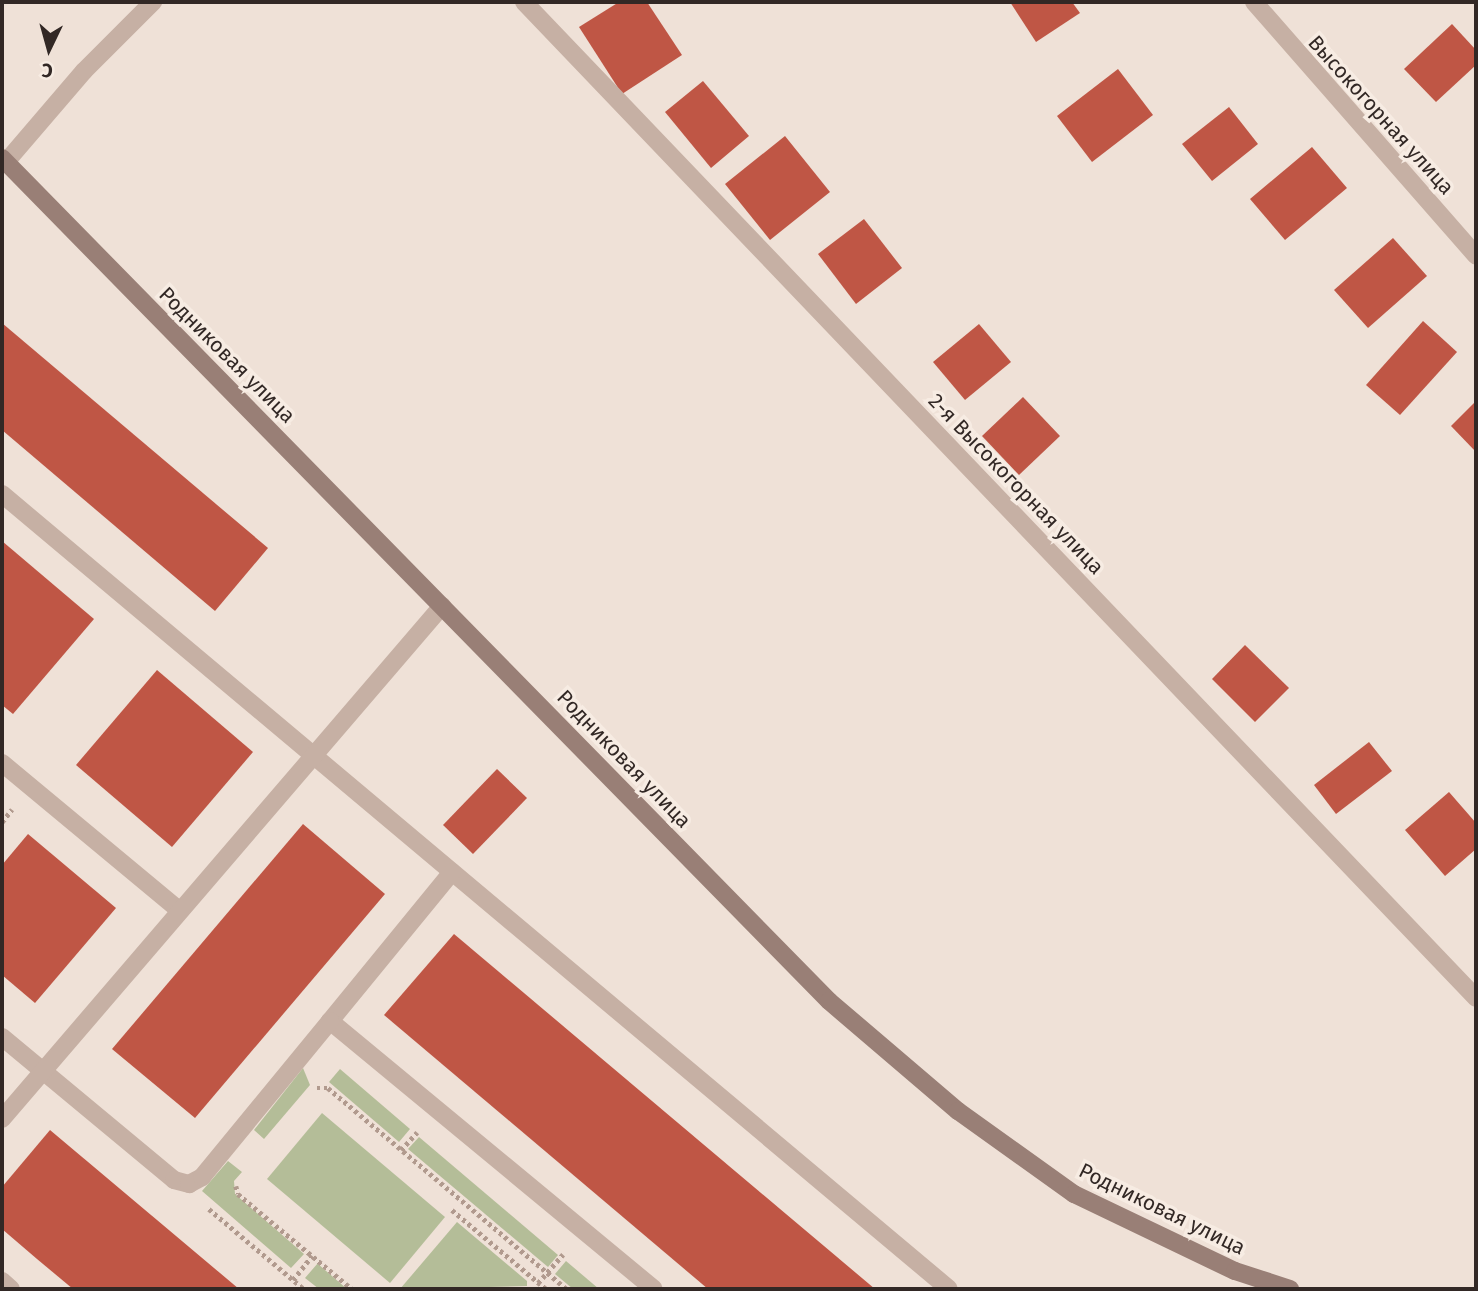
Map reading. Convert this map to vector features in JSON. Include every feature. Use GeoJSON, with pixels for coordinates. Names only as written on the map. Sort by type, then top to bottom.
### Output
{"type":"FeatureCollection","features":[{"type":"Feature","properties":{"kind":"street"},"geometry":{"type":"LineString","coordinates":[[4,160],[84,71],[153,2]]}},
{"type":"Feature","properties":{"kind":"street","name":"2-я Высокогорная улица"},"geometry":{"type":"LineString","coordinates":[[523,2],[1476,998]]}},
{"type":"Feature","properties":{"kind":"street","name":"Высокогорная улица"},"geometry":{"type":"LineString","coordinates":[[1254,2],[1476,256]]}},
{"type":"Feature","properties":{"kind":"street","name":"Родниковая улица"},"geometry":{"type":"LineString","coordinates":[[4,160],[829,1001],[958,1111],[1074,1194],[1235,1271],[1290,1289]]}},
{"type":"Feature","properties":{"kind":"street"},"geometry":{"type":"LineString","coordinates":[[2,494],[949,1289]]}},
{"type":"Feature","properties":{"kind":"street"},"geometry":{"type":"LineString","coordinates":[[2,1119],[442,606]]}},
{"type":"Feature","properties":{"kind":"street"},"geometry":{"type":"LineString","coordinates":[[2,763],[180,911]]}},
{"type":"Feature","properties":{"kind":"street"},"geometry":{"type":"LineString","coordinates":[[2,1037],[174,1180],[189,1184],[202,1177],[452,872]]}},
{"type":"Feature","properties":{"kind":"street"},"geometry":{"type":"LineString","coordinates":[[330,1021],[654,1289]]}},
{"type":"Feature","properties":{"kind":"street"},"geometry":{"type":"LineString","coordinates":[[2,1281],[11,1289]]}},
{"type":"Feature","properties":{"kind":"path"},"geometry":{"type":"LineString","coordinates":[[306,1099],[315,1088],[328,1088],[567,1289]]}},
{"type":"Feature","properties":{"kind":"path"},"geometry":{"type":"LineString","coordinates":[[401,1150],[418,1130]]}},
{"type":"Feature","properties":{"kind":"path"},"geometry":{"type":"LineString","coordinates":[[238,1180],[238,1194],[352,1289]]}},
{"type":"Feature","properties":{"kind":"path"},"geometry":{"type":"LineString","coordinates":[[189,1184],[201,1203],[304,1289]]}},
{"type":"Feature","properties":{"kind":"path"},"geometry":{"type":"LineString","coordinates":[[452,1210],[546,1289]]}},
{"type":"Feature","properties":{"kind":"path"},"geometry":{"type":"LineString","coordinates":[[538,1283],[564,1252]]}},
{"type":"Feature","properties":{"kind":"path"},"geometry":{"type":"LineString","coordinates":[[293,1280],[312,1256]]}},
{"type":"Feature","properties":{"kind":"green space"},"geometry":{"type":"Polygon","coordinates":[[[303,1068],[310,1085],[264,1139],[254,1130],[303,1068]]]}},
{"type":"Feature","properties":{"kind":"green space"},"geometry":{"type":"Polygon","coordinates":[[[340,1069],[410,1129],[399,1142],[329,1082],[340,1069]]]}},
{"type":"Feature","properties":{"kind":"green space"},"geometry":{"type":"Polygon","coordinates":[[[322,1113],[445,1217],[390,1283],[267,1179],[322,1113]]]}},
{"type":"Feature","properties":{"kind":"green space"},"geometry":{"type":"Polygon","coordinates":[[[419,1137],[558,1255],[548,1267],[408,1149],[419,1137]]]}},
{"type":"Feature","properties":{"kind":"green space"},"geometry":{"type":"Polygon","coordinates":[[[228,1161],[242,1172],[234,1181],[235,1194],[304,1254],[291,1268],[202,1191],[228,1161]]]}},
{"type":"Feature","properties":{"kind":"green space"},"geometry":{"type":"Polygon","coordinates":[[[457,1222],[527,1281],[527,1286],[400,1289],[457,1222]]]}},
{"type":"Feature","properties":{"kind":"green space"},"geometry":{"type":"Polygon","coordinates":[[[566,1261],[599,1289],[573,1289],[555,1274],[566,1261]]]}},
{"type":"Feature","properties":{"kind":"green space"},"geometry":{"type":"Polygon","coordinates":[[[318,1263],[347,1289],[319,1289],[305,1278],[318,1263]]]}},
{"type":"Feature","properties":{"kind":"building"},"geometry":{"type":"Polygon","coordinates":[[[619,2],[647,2],[682,55],[622,94],[579,27],[619,2]]]}},
{"type":"Feature","properties":{"kind":"building"},"geometry":{"type":"Polygon","coordinates":[[[1010,2],[1072,2],[1080,13],[1036,42],[1010,2]]]}},
{"type":"Feature","properties":{"kind":"building"},"geometry":{"type":"Polygon","coordinates":[[[1452,24],[1476,50],[1476,65],[1436,102],[1404,69],[1452,24]]]}},
{"type":"Feature","properties":{"kind":"building"},"geometry":{"type":"Polygon","coordinates":[[[1118,69],[1153,115],[1092,162],[1057,116],[1118,69]]]}},
{"type":"Feature","properties":{"kind":"building"},"geometry":{"type":"Polygon","coordinates":[[[703,81],[749,136],[711,168],[665,112],[703,81]]]}},
{"type":"Feature","properties":{"kind":"building"},"geometry":{"type":"Polygon","coordinates":[[[1229,107],[1258,144],[1212,181],[1182,144],[1229,107]]]}},
{"type":"Feature","properties":{"kind":"building"},"geometry":{"type":"Polygon","coordinates":[[[785,136],[830,192],[770,240],[725,184],[785,136]]]}},
{"type":"Feature","properties":{"kind":"building"},"geometry":{"type":"Polygon","coordinates":[[[1312,147],[1347,188],[1285,240],[1250,199],[1312,147]]]}},
{"type":"Feature","properties":{"kind":"building"},"geometry":{"type":"Polygon","coordinates":[[[864,219],[902,268],[856,304],[818,254],[864,219]]]}},
{"type":"Feature","properties":{"kind":"building"},"geometry":{"type":"Polygon","coordinates":[[[1393,238],[1427,276],[1368,328],[1334,290],[1393,238]]]}},
{"type":"Feature","properties":{"kind":"building"},"geometry":{"type":"Polygon","coordinates":[[[1423,321],[1457,352],[1400,415],[1366,385],[1423,321]]]}},
{"type":"Feature","properties":{"kind":"building"},"geometry":{"type":"Polygon","coordinates":[[[2,323],[268,548],[215,611],[2,430],[2,323]]]}},
{"type":"Feature","properties":{"kind":"building"},"geometry":{"type":"Polygon","coordinates":[[[979,324],[1011,362],[965,400],[933,362],[979,324]]]}},
{"type":"Feature","properties":{"kind":"building"},"geometry":{"type":"Polygon","coordinates":[[[1023,397],[1060,436],[1019,475],[982,436],[1023,397]]]}},
{"type":"Feature","properties":{"kind":"building"},"geometry":{"type":"Polygon","coordinates":[[[1476,401],[1476,452],[1451,426],[1476,401]]]}},
{"type":"Feature","properties":{"kind":"building"},"geometry":{"type":"Polygon","coordinates":[[[2,541],[94,619],[13,714],[2,705],[2,541]]]}},
{"type":"Feature","properties":{"kind":"building"},"geometry":{"type":"Polygon","coordinates":[[[1245,645],[1289,688],[1255,722],[1212,679],[1245,645]]]}},
{"type":"Feature","properties":{"kind":"building"},"geometry":{"type":"Polygon","coordinates":[[[157,670],[253,752],[172,847],[76,765],[157,670]]]}},
{"type":"Feature","properties":{"kind":"building"},"geometry":{"type":"Polygon","coordinates":[[[1369,742],[1392,771],[1336,814],[1314,785],[1369,742]]]}},
{"type":"Feature","properties":{"kind":"building"},"geometry":{"type":"Polygon","coordinates":[[[497,769],[527,798],[473,854],[443,825],[497,769]]]}},
{"type":"Feature","properties":{"kind":"building"},"geometry":{"type":"Polygon","coordinates":[[[1449,792],[1476,823],[1476,849],[1445,876],[1405,830],[1449,792]]]}},
{"type":"Feature","properties":{"kind":"building"},"geometry":{"type":"Polygon","coordinates":[[[303,824],[385,894],[195,1118],[112,1049],[303,824]]]}},
{"type":"Feature","properties":{"kind":"building"},"geometry":{"type":"Polygon","coordinates":[[[28,834],[116,908],[35,1003],[2,975],[2,865],[28,834]]]}},
{"type":"Feature","properties":{"kind":"building"},"geometry":{"type":"Polygon","coordinates":[[[454,934],[875,1289],[708,1289],[384,1015],[454,934]]]}},
{"type":"Feature","properties":{"kind":"building"},"geometry":{"type":"Polygon","coordinates":[[[50,1130],[239,1289],[73,1289],[37,1259],[2,1229],[2,1187],[50,1130]]]}}]}
